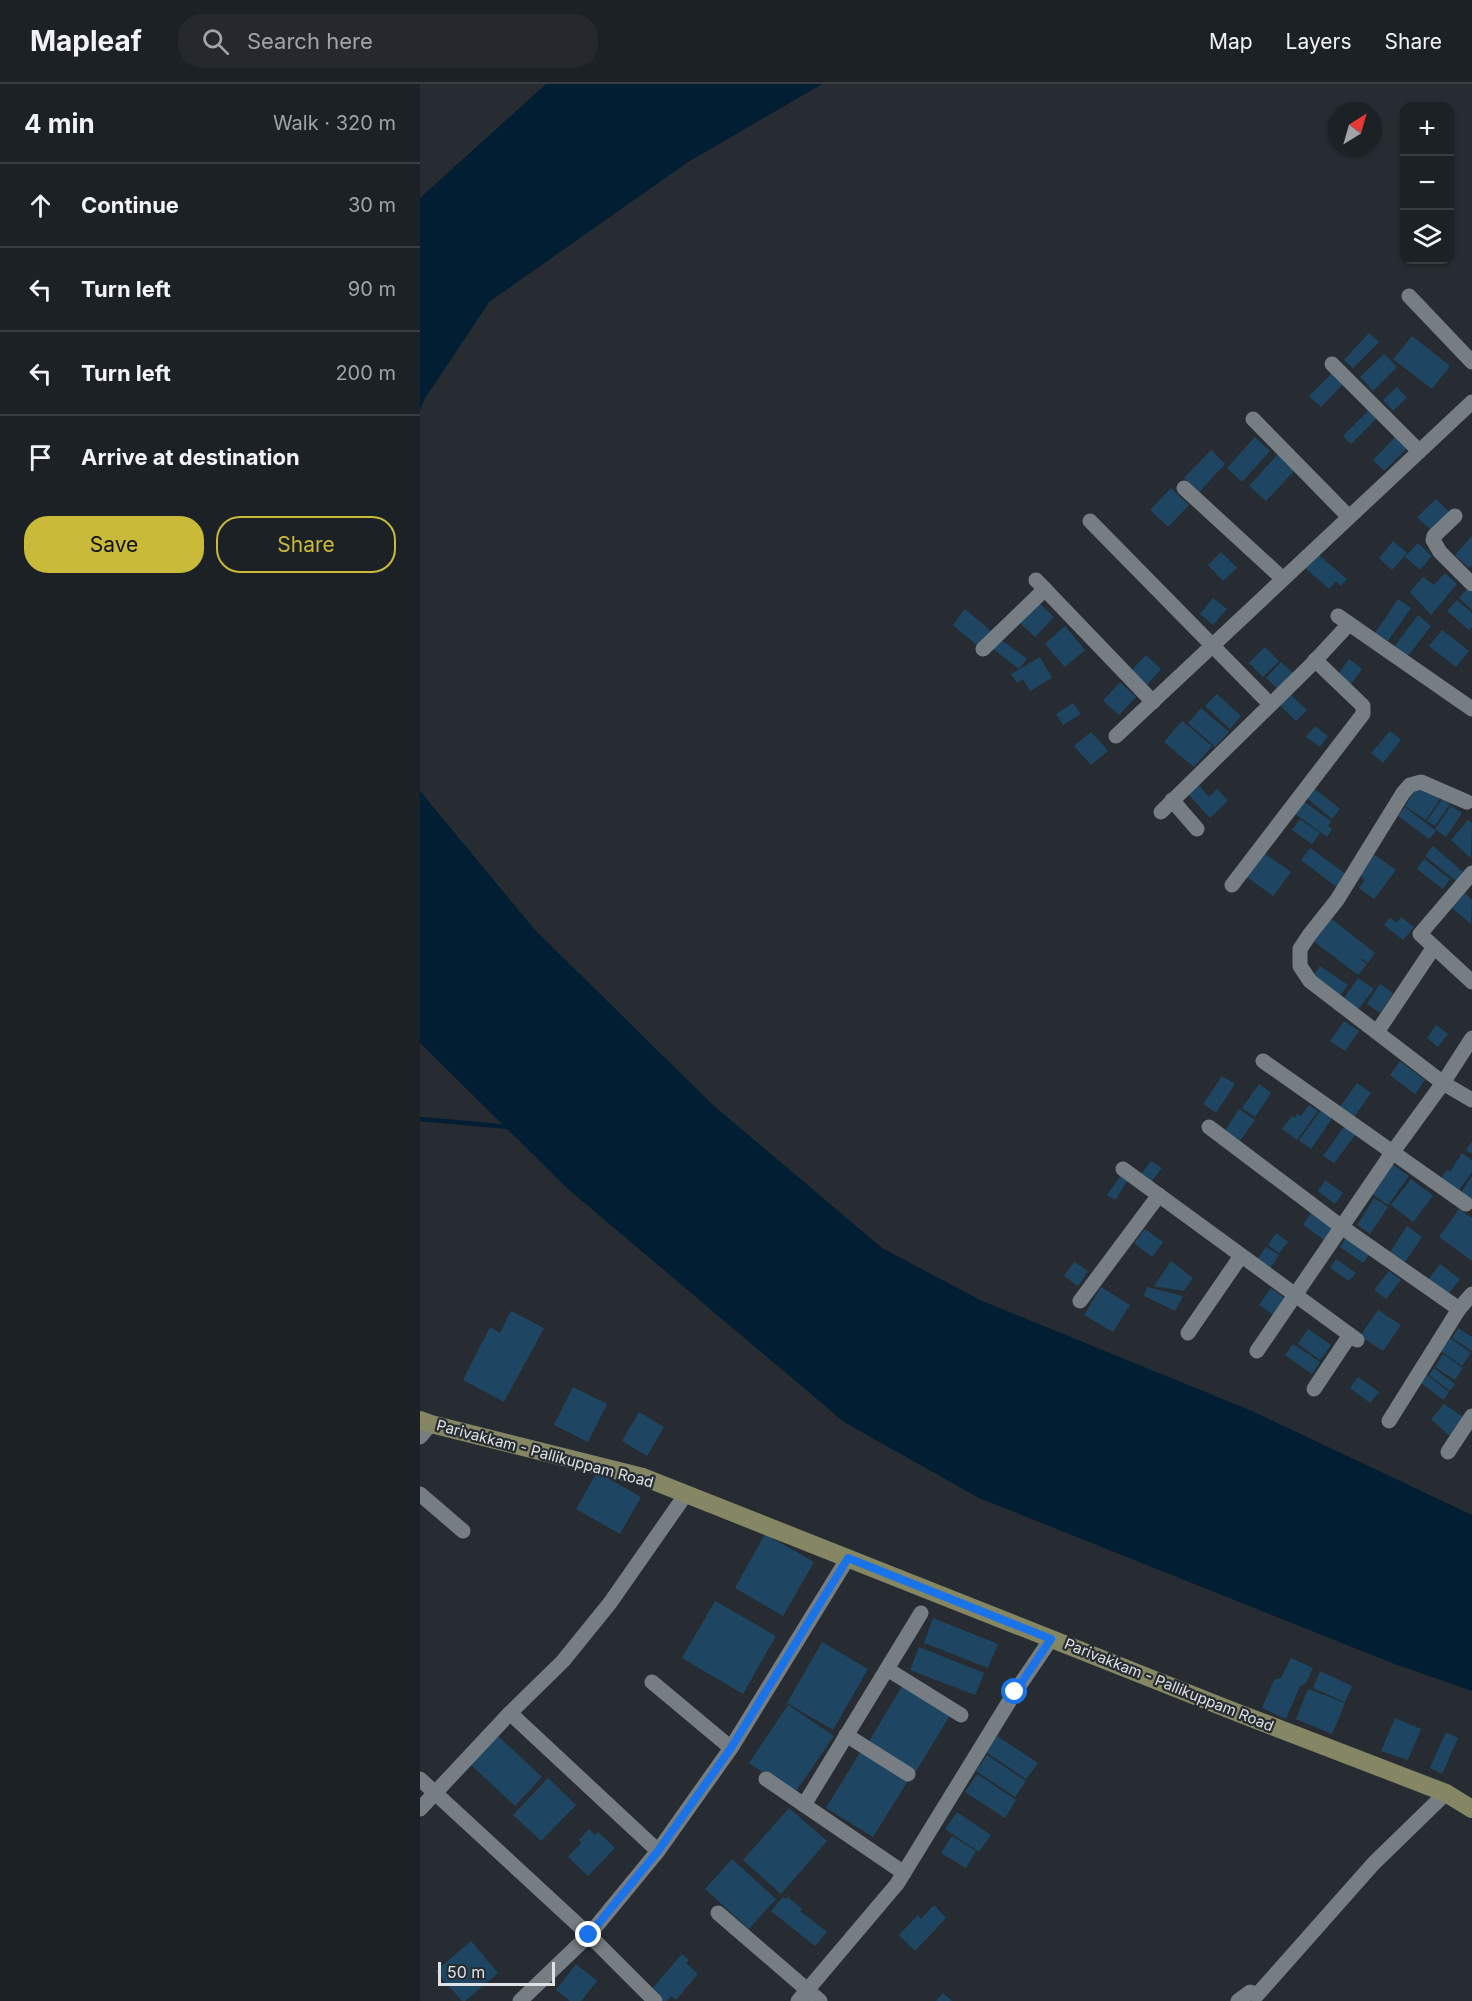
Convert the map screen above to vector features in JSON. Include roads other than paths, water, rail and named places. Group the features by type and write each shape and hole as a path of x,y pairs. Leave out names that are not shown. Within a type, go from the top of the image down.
{"street":[{"path":"1409,296 1472,362"},
{"path":"1332,364 1419,451"},
{"path":"1116,736 1419,451 1469,412"},
{"path":"1253,419 1349,517"},
{"path":"1184,488 1283,579"},
{"path":"1455,516 1432,540 1440,552 1472,584"},
{"path":"1090,521 1214,644 1264,698"},
{"path":"983,649 1041,584 1153,702"},
{"path":"1161,812 1315,660 1343,620 1472,709"},
{"path":"1232,885 1363,714 1363,706 1315,660"},
{"path":"1470,800 1421,782 1410,785 1337,900 1300,950 1300,966 1310,981 1443,1083 1472,1100"},
{"path":"1172,801 1197,829"},
{"path":"1472,873 1420,934 1472,982"},
{"path":"1377,1032 1434,947"},
{"path":"1257,1350 1472,1038"},
{"path":"1263,1061 1466,1204"},
{"path":"1209,1127 1342,1228 1459,1309"},
{"path":"1123,1169 1354,1337 1314,1389"},
{"path":"1080,1301 1159,1196"},
{"path":"1188,1334 1241,1256"},
{"path":"1389,1421 1459,1309 1472,1294"},
{"path":"1448,1452 1472,1416"},
{"name":"Parivakkam - Pallikuppam Road","path":"424,1427 643,1477 1446,1793 1472,1809"},
{"path":"420,1494 463,1531"},
{"path":"420,1809 510,1713 563,1661 603,1611 686,1494"},
{"path":"520,2001 589,1935 658,1851 731,1748 848,1558"},
{"path":"804,1805 921,1613"},
{"path":"803,1996 897,1884 1015,1692 1051,1639"},
{"path":"887,1669 961,1715"},
{"path":"652,1682 731,1748"},
{"path":"510,1713 658,1851"},
{"path":"846,1736 908,1774"},
{"path":"420,1779 589,1935 655,2001"},
{"path":"766,1779 904,1873"},
{"path":"1238,2001 1250,1992 1257,1995 1374,1863 1446,1793"},
{"path":"718,1913 803,1996 820,2001"}],"water":[{"path":"546,84 822,84 688,162 489,302 424,400 420,410 420,198"},
{"path":"420,791 534,929 713,1105 882,1248 980,1300 1252,1411 1472,1515 1472,1691 1392,1663 979,1498 844,1422 568,1189 420,1043"}],"waterway":[{"path":"420,1119 510,1127"}]}
